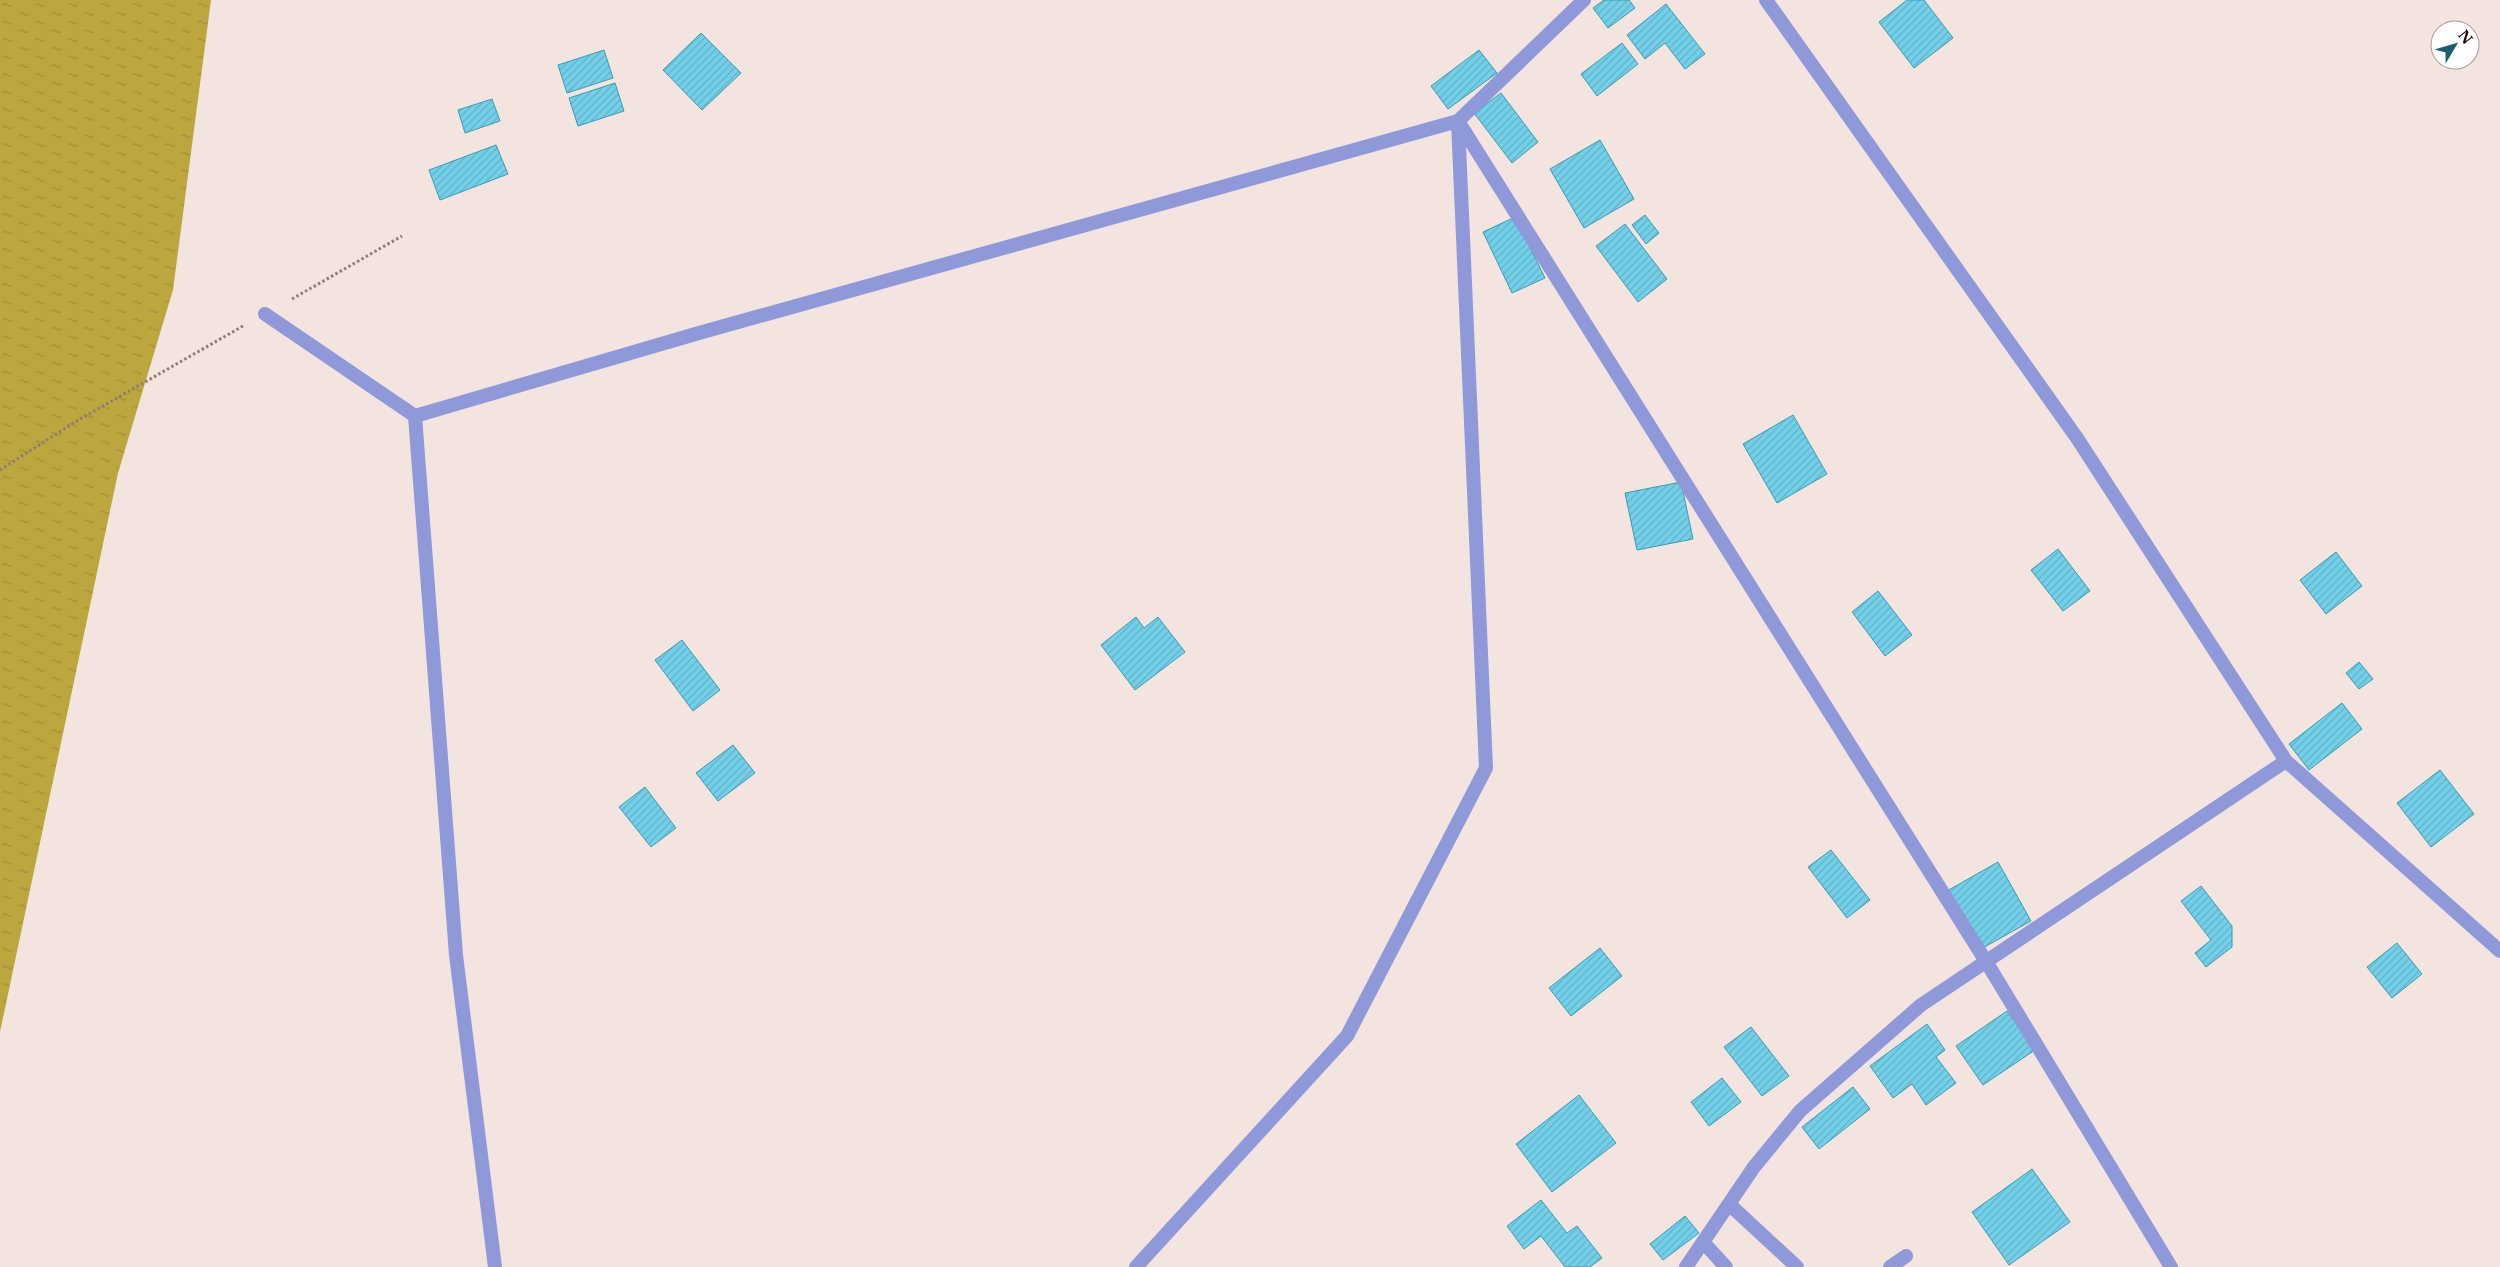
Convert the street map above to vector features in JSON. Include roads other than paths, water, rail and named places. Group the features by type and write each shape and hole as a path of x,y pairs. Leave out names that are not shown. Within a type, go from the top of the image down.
{"street":[{"path":"415,416 699,333 1458,121 1584,0"},
{"path":"1766,0 2077,438 2286,762 2500,951"},
{"path":"1458,121 1987,963 2171,1267"},
{"path":"1136,1267 1346,1036 1486,768 1458,121"},
{"path":"266,314 415,416"},
{"path":"415,416 456,955 495,1267"},
{"path":"1686,1267 1754,1167 1800,1111 1921,1006 2286,762"},
{"path":"1729,1204 1797,1267"},
{"path":"1703,1242 1726,1267"},
{"path":"1890,1267 1906,1256"}],"water":[{"path":"0,0 211,0 173,290 118,473 0,1032"}]}
